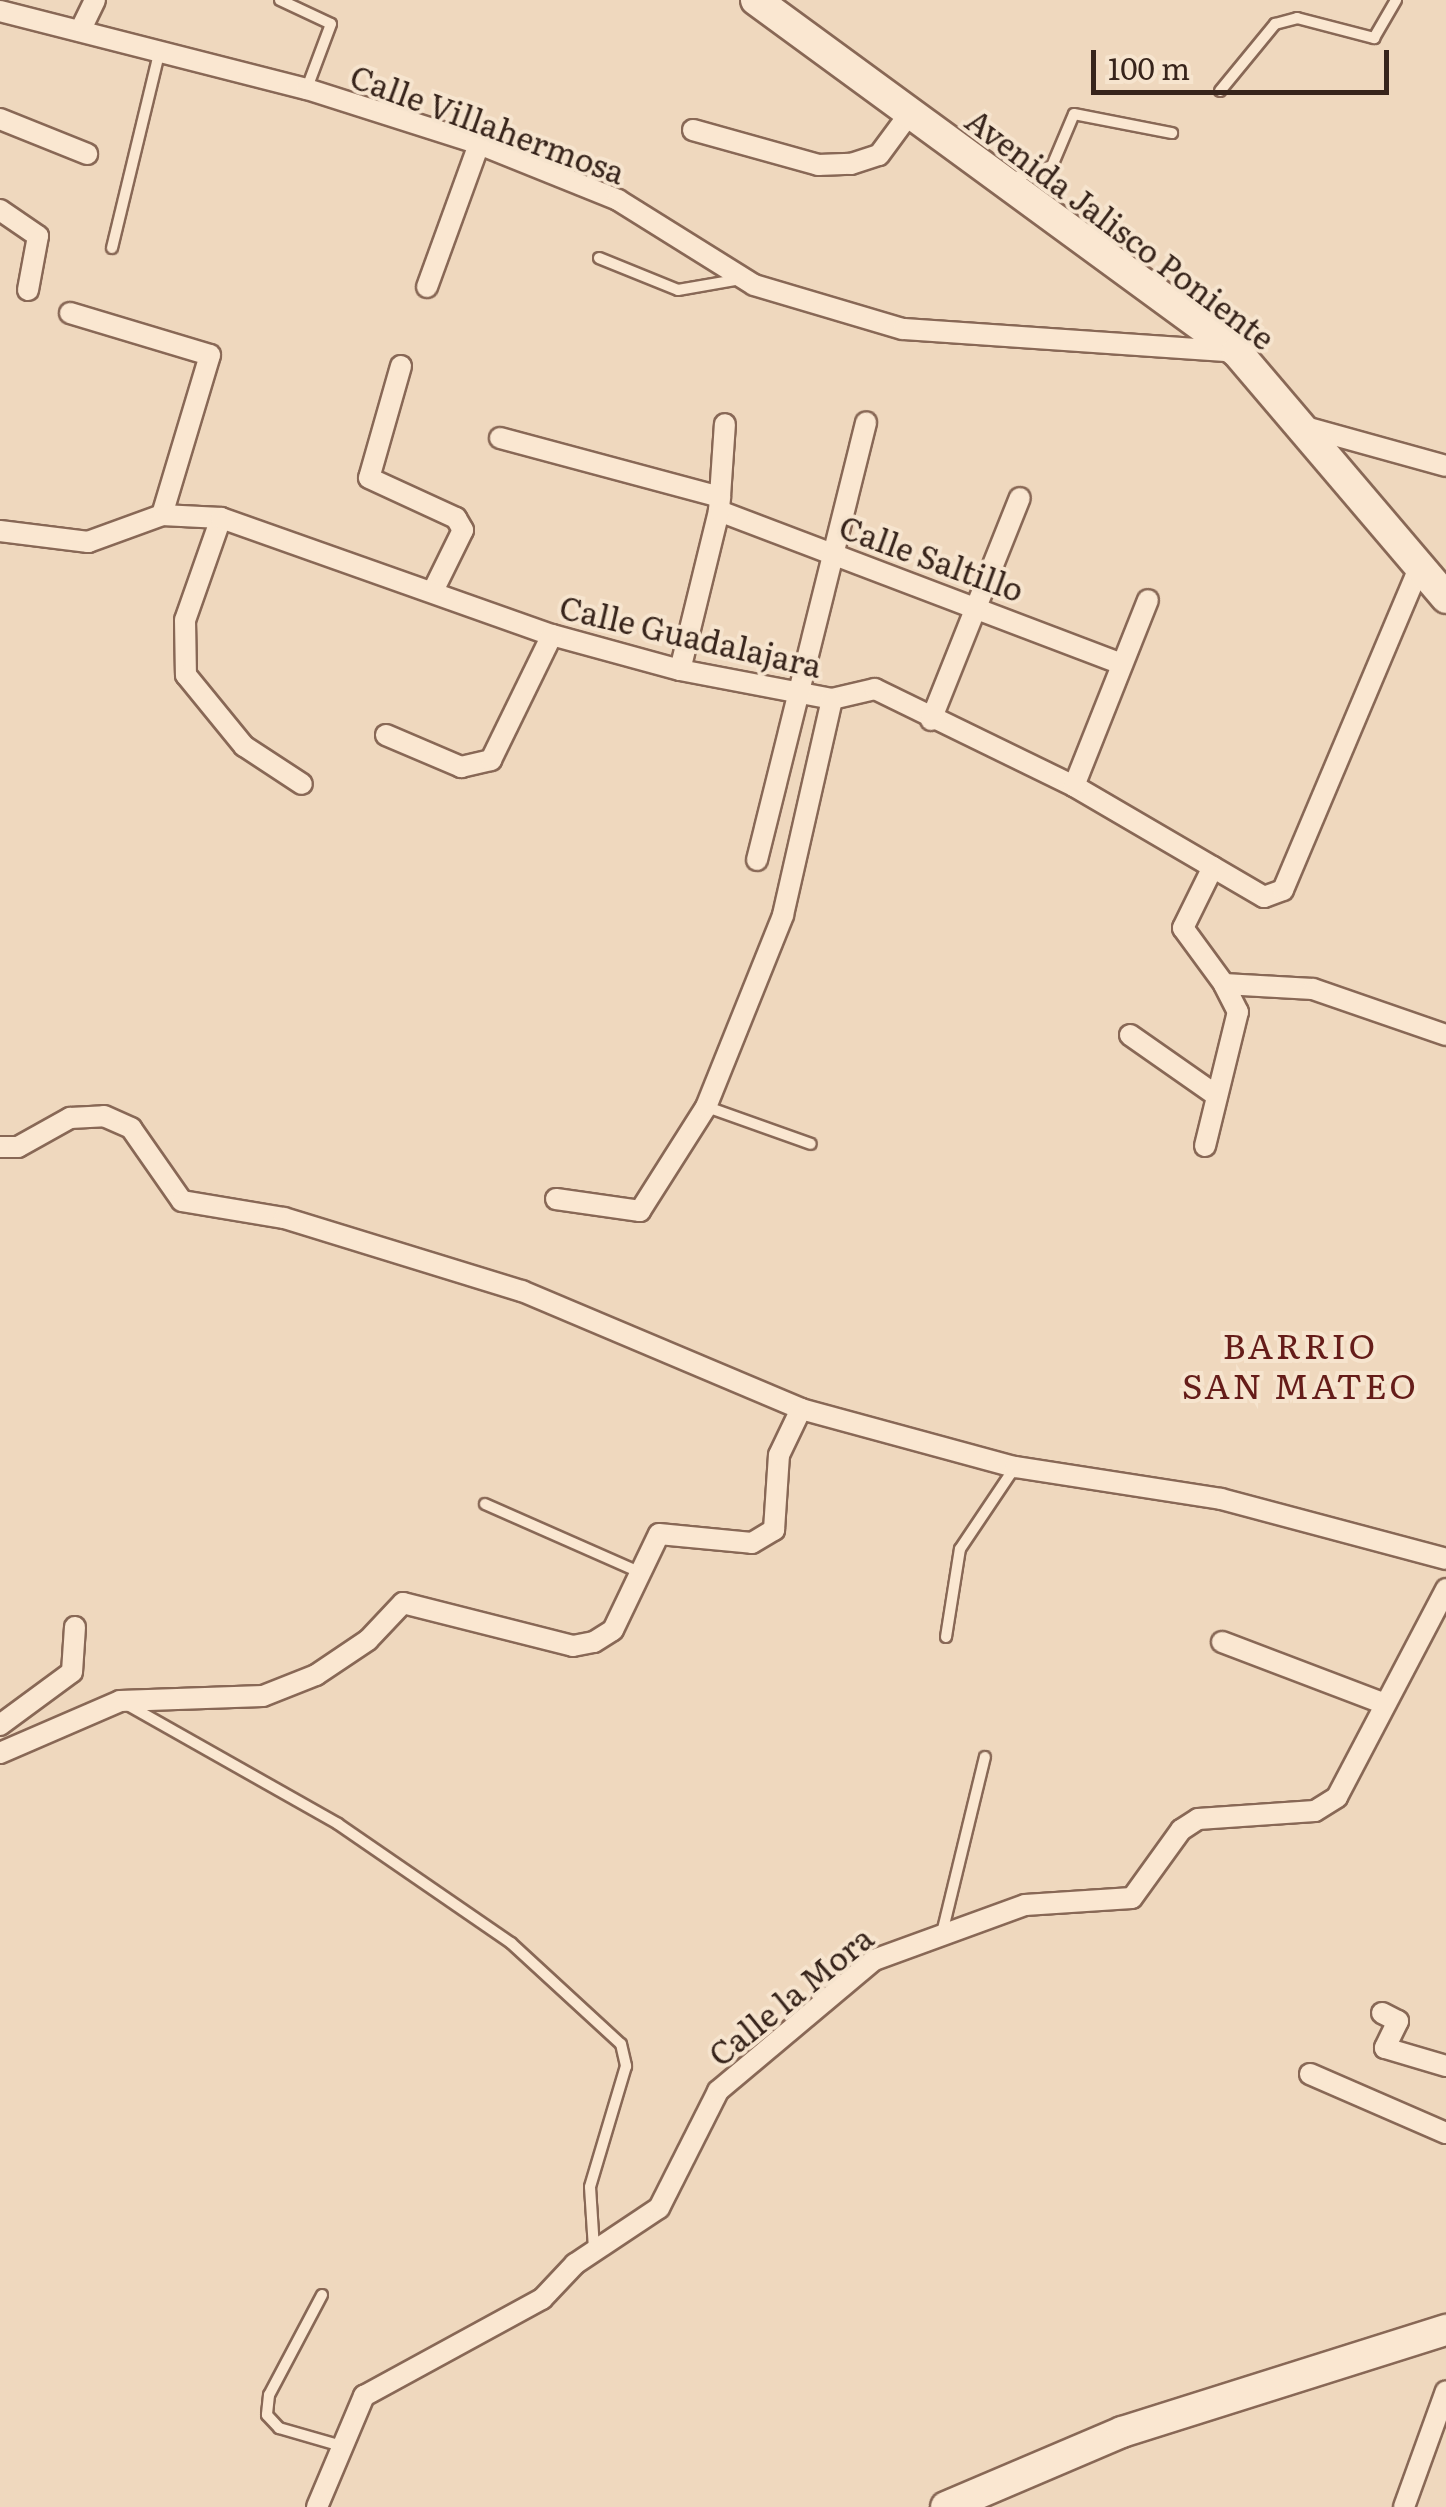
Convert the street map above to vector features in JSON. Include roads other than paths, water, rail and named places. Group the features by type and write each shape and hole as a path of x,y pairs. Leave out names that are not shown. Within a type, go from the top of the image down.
{"street":[{"path":"80,31 95,0"},
{"name":"Avenida Jalisco Poniente","path":"756,0 1237,352 1309,428 1446,598"},
{"name":"Calle Villahermosa","path":"0,12 307,89 479,144 618,200 743,278 903,328 1237,352"},
{"path":"693,130 818,166 850,164 879,154 910,113"},
{"path":"0,120 87,154"},
{"path":"427,288 479,144"},
{"path":"0,210 38,236 28,290"},
{"path":"70,313 210,356 162,514"},
{"path":"401,366 369,478 456,518 463,530 433,591"},
{"path":"757,860 866,422"},
{"path":"680,670 719,504 725,424"},
{"path":"1309,428 1446,466"},
{"name":"Calle Saltillo","path":"500,438 719,504 1122,664"},
{"path":"931,720 1020,498"},
{"name":"Calle Guadalajara","path":"0,531 88,542 162,514 222,518 552,635 680,670 832,699 875,689 931,720 1074,786 1264,896 1283,890 1420,565"},
{"path":"222,518 185,620 186,675 244,746 302,784"},
{"path":"1074,786 1148,600"},
{"path":"386,736 462,766 492,760 552,635"},
{"path":"556,1199 640,1211 706,1107 782,915 832,699"},
{"path":"1206,1146 1238,1012 1224,984 1183,928 1213,867"},
{"path":"1224,984 1313,989 1446,1036"},
{"path":"1130,1035 1217,1096"},
{"path":"0,1147 18,1147 70,1118 104,1116 131,1128 182,1202 284,1218 588,1318 801,1408 1015,1467 1221,1499 1446,1560"},
{"path":"0,1753 120,1700 262,1696 316,1675 403,1603 573,1646 594,1642 613,1630 650,1541 669,1530 752,1543 774,1530 780,1455 801,1408"},
{"name":"Calle la Mora","path":"317,2507 338,2445 364,2396 386,2378 542,2298 594,2249 658,2208 701,2120 738,2070 874,1960 943,1929 1044,1902 1132,1898 1181,1830 1208,1816 1316,1811 1350,1780 1446,1589"},
{"path":"0,1725 72,1672 76,1628"},
{"path":"1222,1642 1385,1704"},
{"path":"1382,2013 1398,2021 1385,2048 1446,2066"},
{"path":"1310,2074 1446,2134"},
{"path":"946,2507 1122,2432 1446,2330"},
{"path":"1404,2507 1446,2391"}],"lane":[{"path":"280,0 330,24 307,89"},
{"path":"1220,91 1275,24 1297,18 1374,38 1396,0"},
{"path":"112,248 159,54"},
{"path":"1004,181 1052,166 1074,114 1172,133"},
{"path":"599,258 678,290 743,278"},
{"path":"706,1107 811,1144"},
{"path":"946,1636 960,1549 1015,1467"},
{"path":"485,1504 637,1571"},
{"path":"120,1700 369,1845 511,1943 621,2044 626,2066 590,2187 594,2249"},
{"path":"943,1929 985,1757"},
{"path":"322,2294 270,2395 267,2415 280,2428 338,2445"}],"district":[{"name":"BARRIO SAN MATEO","path":"1300,1364"}]}
